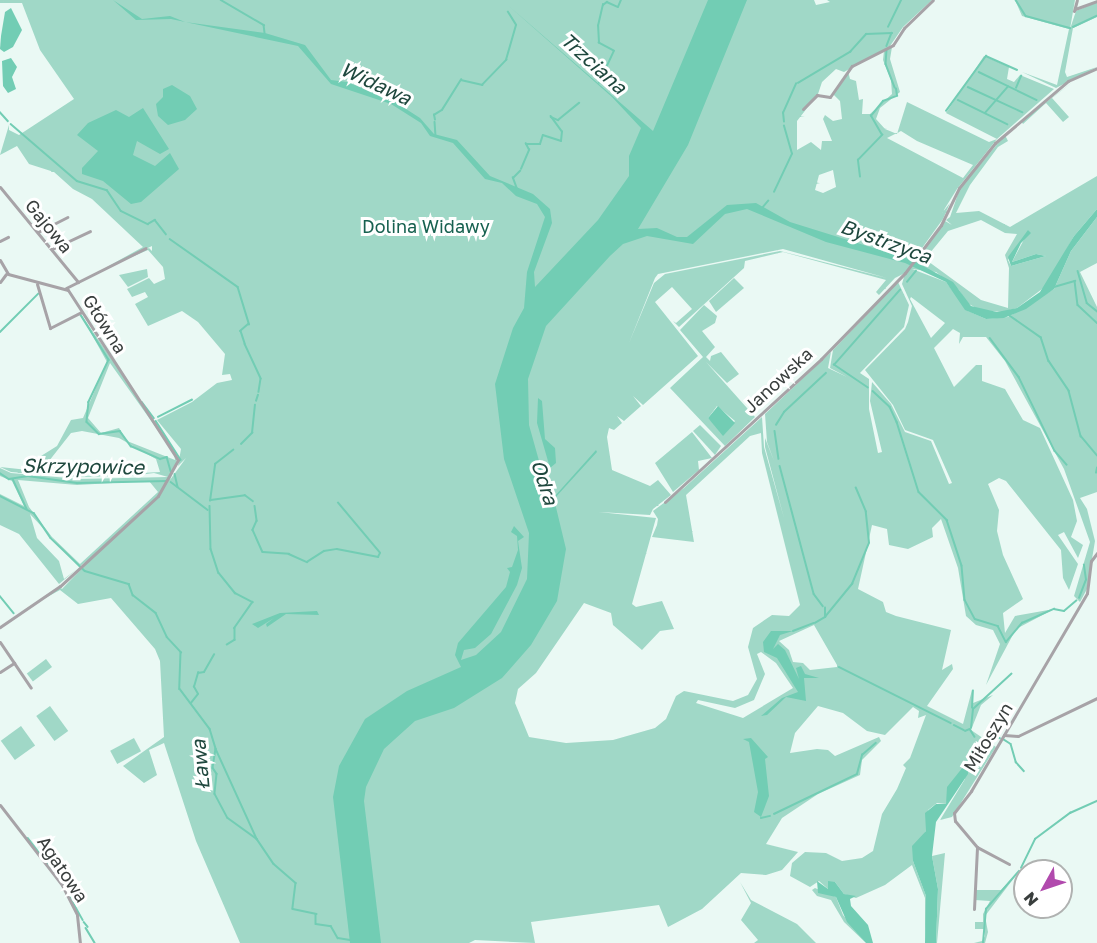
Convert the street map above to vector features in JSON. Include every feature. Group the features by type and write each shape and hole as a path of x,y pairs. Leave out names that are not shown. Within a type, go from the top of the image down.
{"street":[{"path":"803,109 817,96 830,97 852,66 891,46 904,28 933,0"},
{"path":"1077,0 1074,10 1097,1"},
{"name":"Janowska","path":"665,502 822,359 905,273 941,225 960,188 995,143 1068,81 1097,68"},
{"name":"Gajowa","path":"0,187 78,282"},
{"path":"38,232 67,217"},
{"path":"52,249 90,231"},
{"path":"0,241 8,237"},
{"path":"66,288 146,248"},
{"path":"0,260 6,273 0,282"},
{"name":"Główna","path":"0,627 37,602 81,567 169,481 178,458 66,288 37,284 6,273"},
{"path":"37,284 50,328 81,312"},
{"name":"Miłoszyn","path":"1009,864 977,847 955,821 954,813 971,791 1081,604 1088,590 1091,561 1097,553"},
{"path":"0,642 32,688"},
{"path":"0,672 14,663"},
{"path":"1004,735 1018,736 1097,698"},
{"name":"Agatowa","path":"0,805 62,885 77,915 80,943"},
{"path":"974,909 977,847"}],"green space":[{"name":"Dolina Widawy","path":"0,0 814,0 816,5 830,2 827,0 932,0 903,27 890,46 844,72 836,69 822,82 818,94 797,121 797,150 811,142 821,150 822,141 832,141 823,119 825,115 833,121 842,119 840,101 833,94 848,71 850,79 856,81 859,100 863,99 862,114 870,114 892,94 891,80 883,60 884,51 892,47 890,59 900,92 880,108 876,119 885,129 896,134 887,138 963,178 973,165 917,141 901,131 897,133 907,102 989,142 997,139 957,189 942,213 950,203 943,219 917,255 945,221 952,225 946,220 950,217 960,188 1005,135 1008,141 998,147 970,185 956,213 979,211 1010,227 1097,176 1097,209 1074,236 1046,286 1017,308 1002,312 980,310 967,303 959,290 936,272 912,269 946,282 968,311 986,319 1008,317 1054,289 1071,251 1097,217 1097,263 1080,272 1097,307 1097,492 1080,498 1087,509 1095,541 1087,589 1080,602 1074,596 1090,542 1064,469 1005,361 986,337 963,337 959,344 960,333 953,329 934,348 954,387 976,365 982,365 982,381 1005,389 1023,420 1040,428 1073,500 1077,521 1071,537 1083,545 1078,558 1064,532 1058,535 1078,564 1069,590 1063,578 1061,550 1006,481 999,478 988,484 999,510 997,531 1003,555 1023,599 1003,613 1005,633 1015,616 1054,609 1016,629 986,685 1000,644 993,630 976,625 966,616 958,568 941,519 932,528 933,537 908,549 889,545 887,529 872,525 858,589 883,602 886,612 951,630 942,670 952,664 953,669 927,706 963,724 972,690 973,703 993,695 981,705 971,730 996,747 952,817 940,820 965,779 963,771 951,785 946,804 937,803 928,810 926,831 914,850 913,861 926,896 925,943 925,898 912,865 885,885 856,898 844,894 835,882 828,882 828,889 819,881 810,887 790,876 792,863 805,852 826,853 842,861 862,858 873,851 882,814 897,789 906,768 903,765 910,758 926,715 918,718 919,711 913,707 885,735 867,731 843,713 818,706 795,733 790,753 817,749 828,750 835,756 879,737 881,741 862,760 860,775 818,794 782,818 766,844 798,852 782,870 766,875 741,873 702,909 668,927 659,905 531,922 535,943 475,940 469,943 240,943 196,841 164,743 149,750 157,775 144,783 123,766 164,737 160,661 155,649 111,598 78,604 60,590 38,602 60,587 62,589 97,553 79,567 30,514 37,538 59,561 64,579 77,569 59,584 19,534 0,525 0,494 24,506 12,481 0,476 0,468 11,473 79,479 168,477 154,473 77,477 11,472 0,467 85,476 160,472 156,459 119,438 82,431 71,433 49,461 37,466 41,456 57,446 71,420 83,418 107,362 80,313 175,451 177,463 170,480 186,458 178,466 181,449 157,420 192,402 217,383 232,380 230,374 222,375 225,354 198,322 182,311 148,326 135,304 148,297 145,292 132,297 127,289 149,278 154,284 165,279 163,267 148,250 120,262 149,248 152,251 152,246 105,268 143,247 92,199 73,189 54,172 29,164 17,146 0,155 9,125 9,130 19,135 74,99 40,50 22,3 0,3","holes":["833,170 836,187 823,193 815,190 819,175","981,220 1005,233 1017,234 1005,255 1009,268 1008,308 981,300 925,259 948,231","1029,230 1012,262 1036,254 1046,256 1011,266 1008,260","783,249 887,278 780,251 665,274 654,283 629,343 655,278 658,274","783,252 886,280 876,292 879,295 895,278 905,273 902,284 912,306 908,322 905,329 865,370 893,405 905,430 933,440 952,483 949,484 931,441 905,432 891,404 872,382 870,401 882,452 878,453 869,409 869,379 860,373 904,327 909,305 898,282 833,350 830,368 847,377 828,368 831,352 765,414 767,442 774,461 765,438 765,447 784,518 764,447 762,417 684,488 653,511 658,519 652,537 694,542 686,495 750,436 761,433 762,453 800,605 789,616 772,615 753,628 748,647 757,679 748,695 733,701 684,691 676,696 666,719 655,728 613,740 566,743 529,737 515,703 518,689 536,673 584,603 611,613 613,625 642,650 660,631 674,629 662,601 636,607 632,604 656,518 599,512 650,515 653,509 671,495 658,480 650,486 612,470 607,437 609,428 614,430 622,423 617,416 624,421 641,406 633,396 643,405 698,356 655,302 672,287 692,309 676,323 673,321 679,327 744,268 745,261","911,297 945,323 931,338","110,363 174,453 175,460 127,441 119,428 101,433 88,418","18,480 77,485 149,481 158,492 80,564 52,537 29,507","814,625 837,667 810,670 803,663 793,662 789,650 779,641","761,652 776,663 793,688 743,718 696,703 698,700 735,708 754,700 765,674 757,654"]},
{"path":"1015,0 1075,0 1070,29 1076,11 1097,2 1097,17 1073,28 1065,72 1067,77 1097,67 1056,88 1022,72 1057,85 1069,29 1022,16"},
{"path":"984,56 1009,67 1007,79 1014,82 1020,75 1054,89 997,139 946,113"},
{"path":"1074,81 1052,98 1069,117 1063,122 1046,103 1023,124 1021,121"},
{"path":"147,269 148,277 128,287 119,275"},
{"path":"734,278 744,288 716,312 709,301"},
{"path":"704,305 717,316 715,323 702,331 715,347 706,357 710,361 711,356 721,352 739,374 727,383 706,362 755,417 725,446 670,388 703,357 680,330","holes":["717,406 735,421 725,433 708,418"]},
{"path":"700,425 721,446 715,455 693,431"},
{"path":"692,432 712,458 698,461 699,470 673,492 655,463"},
{"path":"46,659 52,667 33,681 27,673"},
{"path":"50,706 68,731 54,741 36,716"},
{"path":"21,726 35,745 15,760 1,741"},
{"path":"134,738 141,751 117,764 110,751"},
{"path":"945,853 936,943 938,889 932,856"},
{"path":"1013,877 985,916 988,932 985,943 974,943 982,941 985,936 984,929 975,929 975,922 983,922 983,914 990,901 975,900 976,890 1001,890"},
{"path":"740,882 751,900 797,924 816,943 754,943 758,940 741,920 751,903"},
{"path":"815,888 836,897 843,915 866,943 844,922 831,900 817,896 812,890"}],"shaded area":[{"path":"113,0 142,19 170,16 185,22 171,19 136,20"},
{"path":"502,0 653,131 708,0 747,0 688,145 638,229 657,228 677,237 687,237 727,205 756,203 790,222 912,260 953,282 971,306 997,312 1017,308 1040,292 1074,236 1097,209 1097,217 1071,251 1054,289 1026,309 1004,318 986,319 965,310 946,282 905,263 826,242 747,209 725,214 693,244 647,236 623,244 610,256 546,326 528,379 529,425 548,493 554,497 596,450 597,452 554,499 566,549 557,601 531,645 502,678 454,708 415,721 384,749 366,787 364,801 381,943 350,943 333,797 339,766 365,719 407,691 461,667 455,655 458,643 506,587 510,572 507,568 512,567 518,550 517,536 511,532 514,526 524,537 518,541 522,568 517,585 491,634 475,648 464,650 461,660 476,655 501,632 527,579 529,533 504,459 495,384 513,328 524,308 527,272 545,217 537,204 516,196 502,183 485,179 453,143 430,136 421,123 391,104 331,84 298,46 185,22 265,33 305,45 331,80 347,82 392,100 420,118 434,134 457,140 490,176 533,194 550,209 552,223 534,272 535,287 598,220 629,176 629,156 641,128 612,97"},
{"path":"11,8 22,30 13,47 4,52 0,49 1,36 5,12"},
{"path":"11,58 17,67 12,77 16,89 8,93 3,86 2,61"},
{"path":"172,85 190,96 197,109 185,120 168,125 158,116 156,104 163,97 163,89"},
{"path":"143,108 169,149 160,154 137,141 133,155 155,166 170,153 179,169 141,202 131,204 103,181 82,174 82,168 98,151 77,135 88,123 116,110 129,117"},
{"path":"1028,230 1031,233 1021,243 1012,262 1036,254 1046,256 1011,266 1008,257"},
{"path":"538,398 542,401 545,439 555,448 556,463 550,468 537,423"},
{"path":"718,406 735,423 723,436 708,418"},
{"path":"317,611 319,615 286,614 267,627 266,624 274,618 258,628 252,624 280,613"},
{"path":"771,631 793,631 780,635 773,649 778,644 785,650 799,679 796,668 801,666 805,674 819,678 804,678 806,701 786,697 767,715 761,716 782,698 798,692 777,658 764,652 763,642"},
{"path":"751,738 768,757 765,759 769,796 761,817 754,812 758,792 749,742 743,739"},
{"path":"968,766 968,774 936,822 932,856 938,889 936,943 925,943 926,896 913,861 912,846 926,831 925,813 936,804 946,804 947,787 963,767"},
{"path":"817,881 828,889 828,881 835,882 844,894 856,896 850,899 851,906 868,925 873,943 866,943 847,922 836,897 818,893"}],"waterway":[{"path":"221,0 264,25 265,33"},
{"name":"Trzciana","path":"599,83 614,51 599,43 598,26 603,5 607,2 618,7 621,0"},
{"path":"888,27 901,0"},
{"path":"1016,0 1026,16 1070,28"},
{"path":"435,120 434,115 442,110 461,80 482,85 506,60 516,25 508,12"},
{"path":"1073,27 1097,16"},
{"path":"798,83 850,52 866,34 892,33 887,46"},
{"path":"887,50 886,64 895,87"},
{"path":"946,111 986,56 1017,70"},
{"path":"979,72 1037,100"},
{"path":"1016,88 1021,76"},
{"path":"784,122 783,113 796,84"},
{"path":"968,87 1022,112"},
{"path":"985,113 1008,87"},
{"path":"860,177 858,160 882,135 871,116 883,101 897,96 896,89"},
{"path":"958,100 1007,124"},
{"path":"521,169 529,150 526,144 540,144 543,135 561,141 562,132 551,117 558,120 579,103"},
{"name":"Skrzypowice","path":"0,112 8,121"},
{"path":"435,122 436,136"},
{"name":"Skrzypowice","path":"11,124 77,181 107,190 121,211 148,224 155,220 166,234"},
{"path":"774,192 792,154 784,126"},
{"path":"518,192 513,178 520,171"},
{"path":"763,207 768,201"},
{"name":"Skrzypowice","path":"170,239 238,287 249,324 241,331 245,343"},
{"name":"Bystrzyca","path":"907,282 916,271"},
{"path":"1078,271 1087,303 1097,311"},
{"path":"1054,287 1075,281 1078,305 1097,323"},
{"path":"868,388 834,365 900,290"},
{"path":"0,332 38,294"},
{"path":"81,315 109,360 89,402 87,422 99,434 120,431 131,446 160,459 167,457 171,471"},
{"path":"1009,315 1041,337 1049,361 1069,391 1081,436 1097,455"},
{"path":"990,338 1019,377 1055,451 1067,465"},
{"name":"Skrzypowice","path":"245,344 261,379 259,392"},
{"path":"776,425 784,412 826,373"},
{"path":"873,391 890,407 897,422 919,492 947,520 962,566 965,600 975,619 998,626 1006,642 1022,623 1054,609 1064,611 1076,601"},
{"name":"Skrzypowice","path":"256,401 258,395"},
{"path":"158,417 192,400"},
{"path":"142,402 154,418"},
{"name":"Skrzypowice","path":"241,444 252,433 255,405"},
{"path":"156,421 181,460"},
{"path":"775,431 779,459"},
{"name":"Skrzypowice","path":"210,501 215,464 233,450"},
{"path":"780,466 814,594 823,606"},
{"path":"1096,473 1097,468"},
{"name":"Skrzypowice","path":"0,473 9,479 28,476 77,483 167,481"},
{"path":"175,474 178,487"},
{"path":"13,479 27,509"},
{"name":"Skrzypowice","path":"171,482 208,510"},
{"path":"825,617 852,584 869,543 866,512 856,488"},
{"path":"211,500 245,495 253,501"},
{"name":"Ława","path":"0,496 34,513 51,538 85,571 129,584 133,595 156,613 167,637 181,652 180,689 210,729 216,749 213,768 217,774 215,794 228,818 257,839 274,864 296,883 293,909 316,914 316,924 331,926 338,938 350,940"},
{"path":"255,506 257,521 253,530 263,552 289,554 307,562 324,551 337,549 378,557 380,553 338,503"},
{"path":"210,506 211,549 219,573 235,593 253,602 235,628 235,640 227,645"},
{"path":"1079,598 1086,580 1084,565"},
{"path":"0,596 14,613"},
{"path":"815,623 825,617 825,608"},
{"path":"793,631 814,623"},
{"path":"191,703 198,694 194,687 198,673 204,672 214,655"},
{"path":"839,667 951,723"},
{"path":"971,728 973,709 1011,674"},
{"path":"972,708 973,691"},
{"path":"954,725 964,730"},
{"path":"965,731 970,729 975,737"},
{"path":"988,738 992,734 1000,738"},
{"path":"1003,739 1011,744 1016,762 1024,771"},
{"path":"977,746 987,740"},
{"path":"774,814 857,774 862,755 876,743"},
{"path":"216,749 257,839"},
{"path":"1025,859 1035,839 1070,813 1097,801"},
{"path":"761,818 770,816"},
{"path":"28,838 63,884 83,920"},
{"path":"983,943 986,909 1013,878"},
{"path":"84,922 88,927"},
{"path":"86,928 95,943"}],"water label":[{"name":"Widawa","path":"376,83"},
{"name":"Odra","path":"545,482"}]}
